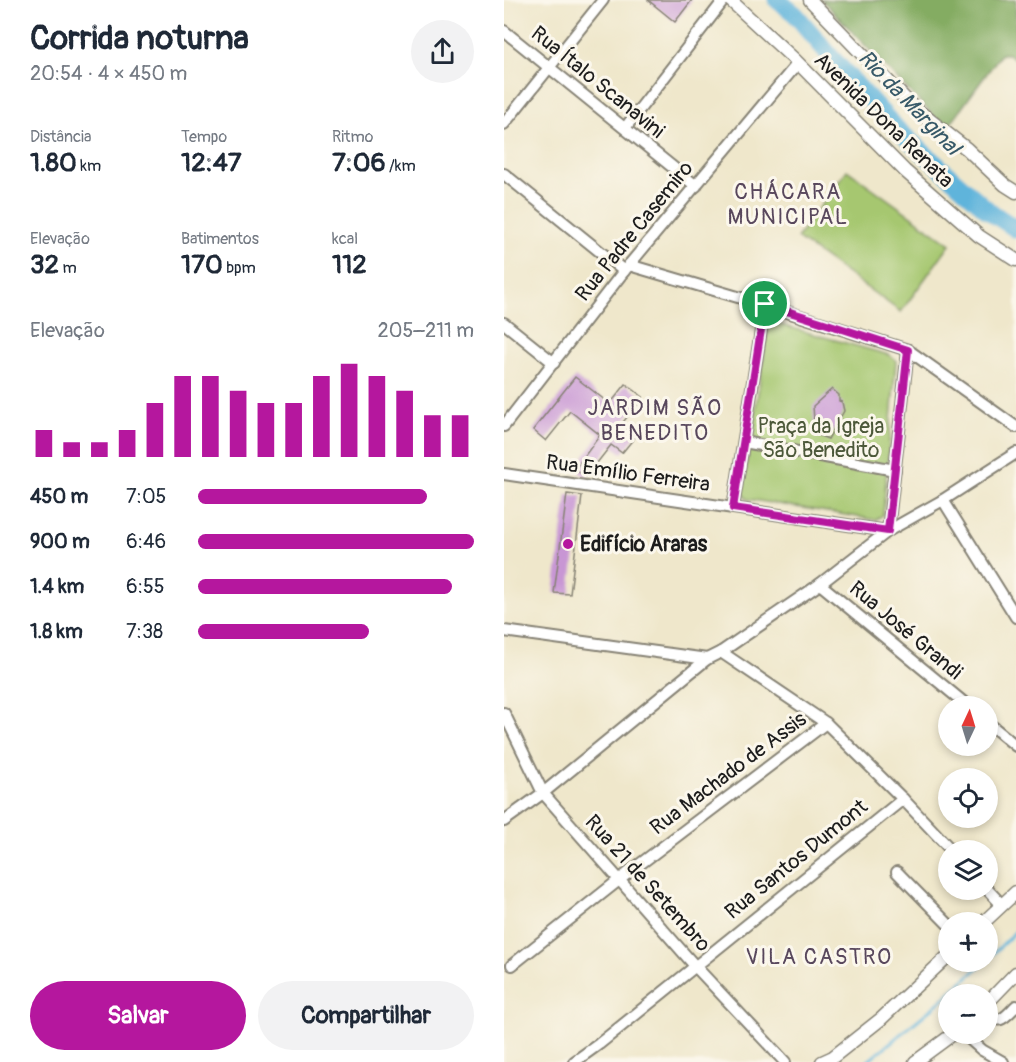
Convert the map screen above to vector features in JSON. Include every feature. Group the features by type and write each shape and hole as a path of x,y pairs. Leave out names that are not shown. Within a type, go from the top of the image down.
{"main road":[{"name":"Avenida Dona Renata","path":"730,0 798,63 913,178 979,236 1016,260"},
{"name":"Avenida Dona Renata","path":"810,0 912,106 967,149 1005,185 1016,192"},
{"path":"995,912 1016,892"},
{"path":"822,1062 833,1057 881,1019 938,965"},
{"path":"998,992 1016,973"},
{"path":"915,1062 939,1044"}],"street":[{"path":"504,124 603,0"},
{"path":"625,128 724,0"},
{"name":"Rua Ítalo Scanavini","path":"504,31 696,186"},
{"name":"Rua Padre Casemiro","path":"504,426 626,268 798,63"},
{"path":"504,174 626,268 765,304 908,350 1016,427"},
{"path":"733,508 765,304"},
{"path":"504,323 554,363"},
{"path":"888,531 908,350"},
{"path":"744,442 895,470"},
{"path":"504,822 543,794 707,659 721,652 820,584 888,531 943,500 1016,453"},
{"name":"Rua Emílio Ferreira","path":"504,474 888,531"},
{"path":"943,500 1016,617"},
{"name":"Rua José Grandi","path":"820,584 956,696"},
{"path":"504,631 707,659"},
{"path":"721,652 826,723 942,840"},
{"name":"Rua 21 de Setembro","path":"504,714 543,794 695,966 785,1062"},
{"name":"Rua Machado de Assis","path":"512,965 619,880 826,723"},
{"path":"998,731 1016,746"},
{"name":"Rua Santos Dumont","path":"574,1062 903,799"},
{"path":"897,872 938,914"},
{"path":"997,900 1002,905"},
{"path":"998,1020 1002,1019 1016,1006"},
{"path":"975,1044 1003,1062"}],"green space":[{"path":"822,0 1016,0 1016,60 1008,54 1001,54 951,123 944,126"},
{"path":"847,170 950,244 901,312 797,238"},
{"name":"Praça da Igreja São Benedito","path":"774,323 889,355 896,361 883,515 876,520 747,499 742,492 768,331"}],"building":[{"path":"648,0 692,0 675,22"},
{"path":"575,377 610,404 626,384 643,397 620,426 635,437 622,453 611,445 586,477 575,469 600,435 570,411 546,441 533,430"},
{"path":"832,389 839,395 844,411 828,439 815,434 813,406"},
{"name":"Edifício Araras","path":"567,494 582,496 570,594 554,593"}],"waterway":[{"name":"Rio da Marginal","path":"777,0 795,14 899,131 989,211 1016,229"},
{"path":"998,949 1016,931"},
{"path":"960,984 973,972"},
{"path":"867,1062 938,1003"}],"place":[{"name":"Edifício Araras","path":"568,544"}],"district":[{"name":"CHÁCARA MUNICIPAL","path":"788,204"},
{"name":"JARDIM SÃO BENEDITO","path":"655,420"},
{"name":"VILA CASTRO","path":"819,956"}],"route":[{"path":"765,304 908,350 888,531 733,508 765,304"}]}
